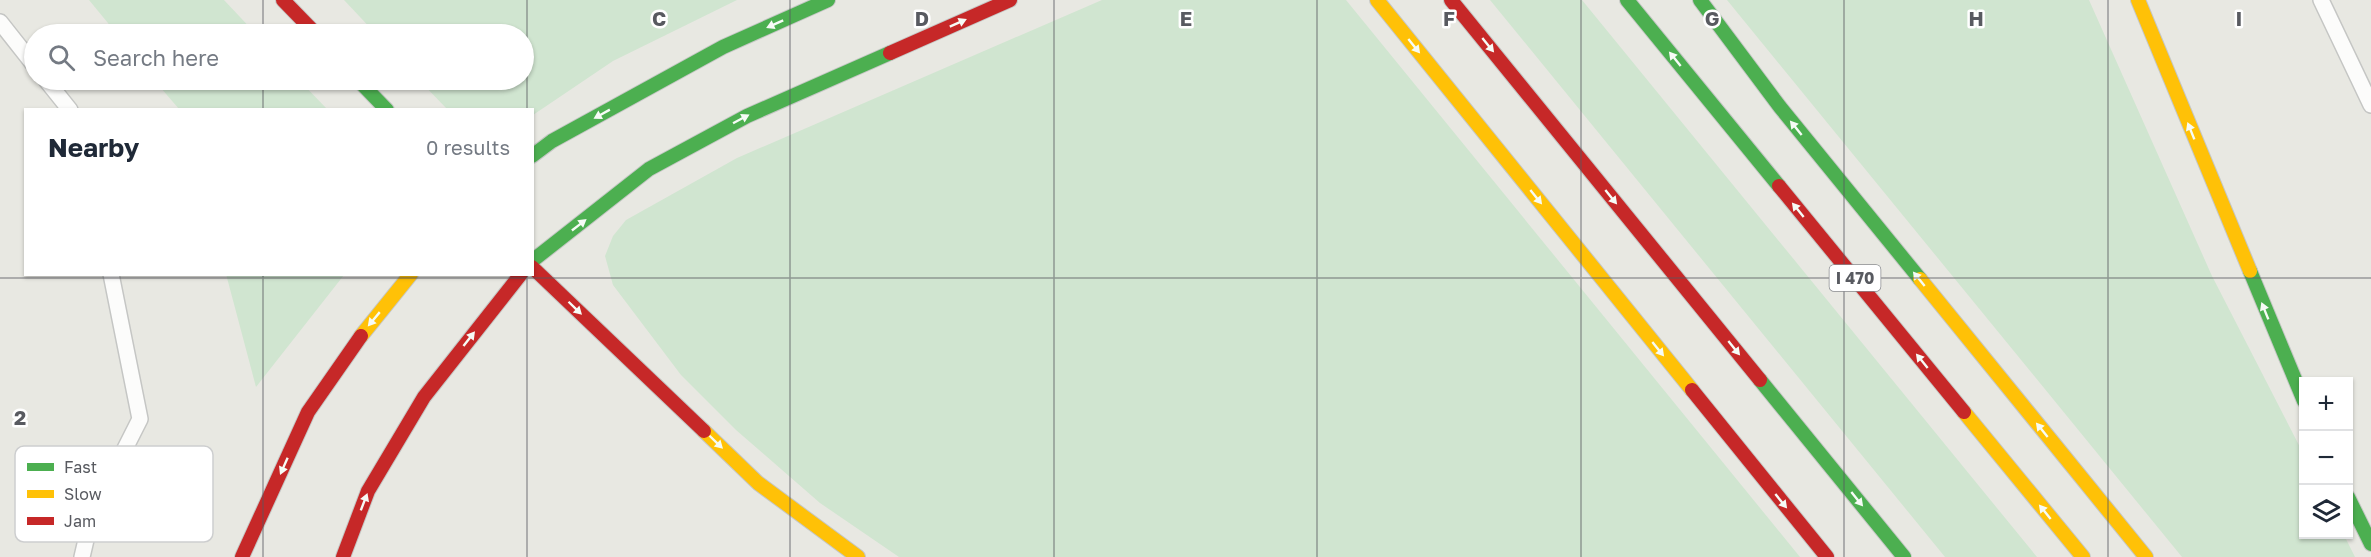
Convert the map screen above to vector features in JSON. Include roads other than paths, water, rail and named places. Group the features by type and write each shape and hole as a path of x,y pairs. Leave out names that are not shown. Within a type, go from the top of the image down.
{"main road":[{"path":"283,0 306,24"},
{"path":"534,154 552,141 723,47 828,0"},
{"path":"534,259 649,169 747,116 1010,0"},
{"path":"1377,0 1827,557"},
{"path":"1451,0 1904,557"},
{"name":"I 470","path":"1626,0 2082,557"},
{"path":"1700,0 1779,108 2146,557"},
{"path":"2138,0 2299,389"},
{"path":"368,90 385,108"},
{"path":"534,269 758,483 858,557"},
{"path":"242,557 308,412 366,328 409,276"},
{"path":"343,557 368,491 424,397 518,276"},
{"path":"2353,505 2371,544"}],"lane":[{"path":"2321,0 2371,105"},
{"path":"0,22 24,52"},
{"path":"54,90 68,108"},
{"path":"111,276 140,419 126,446"},
{"path":"82,557 85,542"}]}
